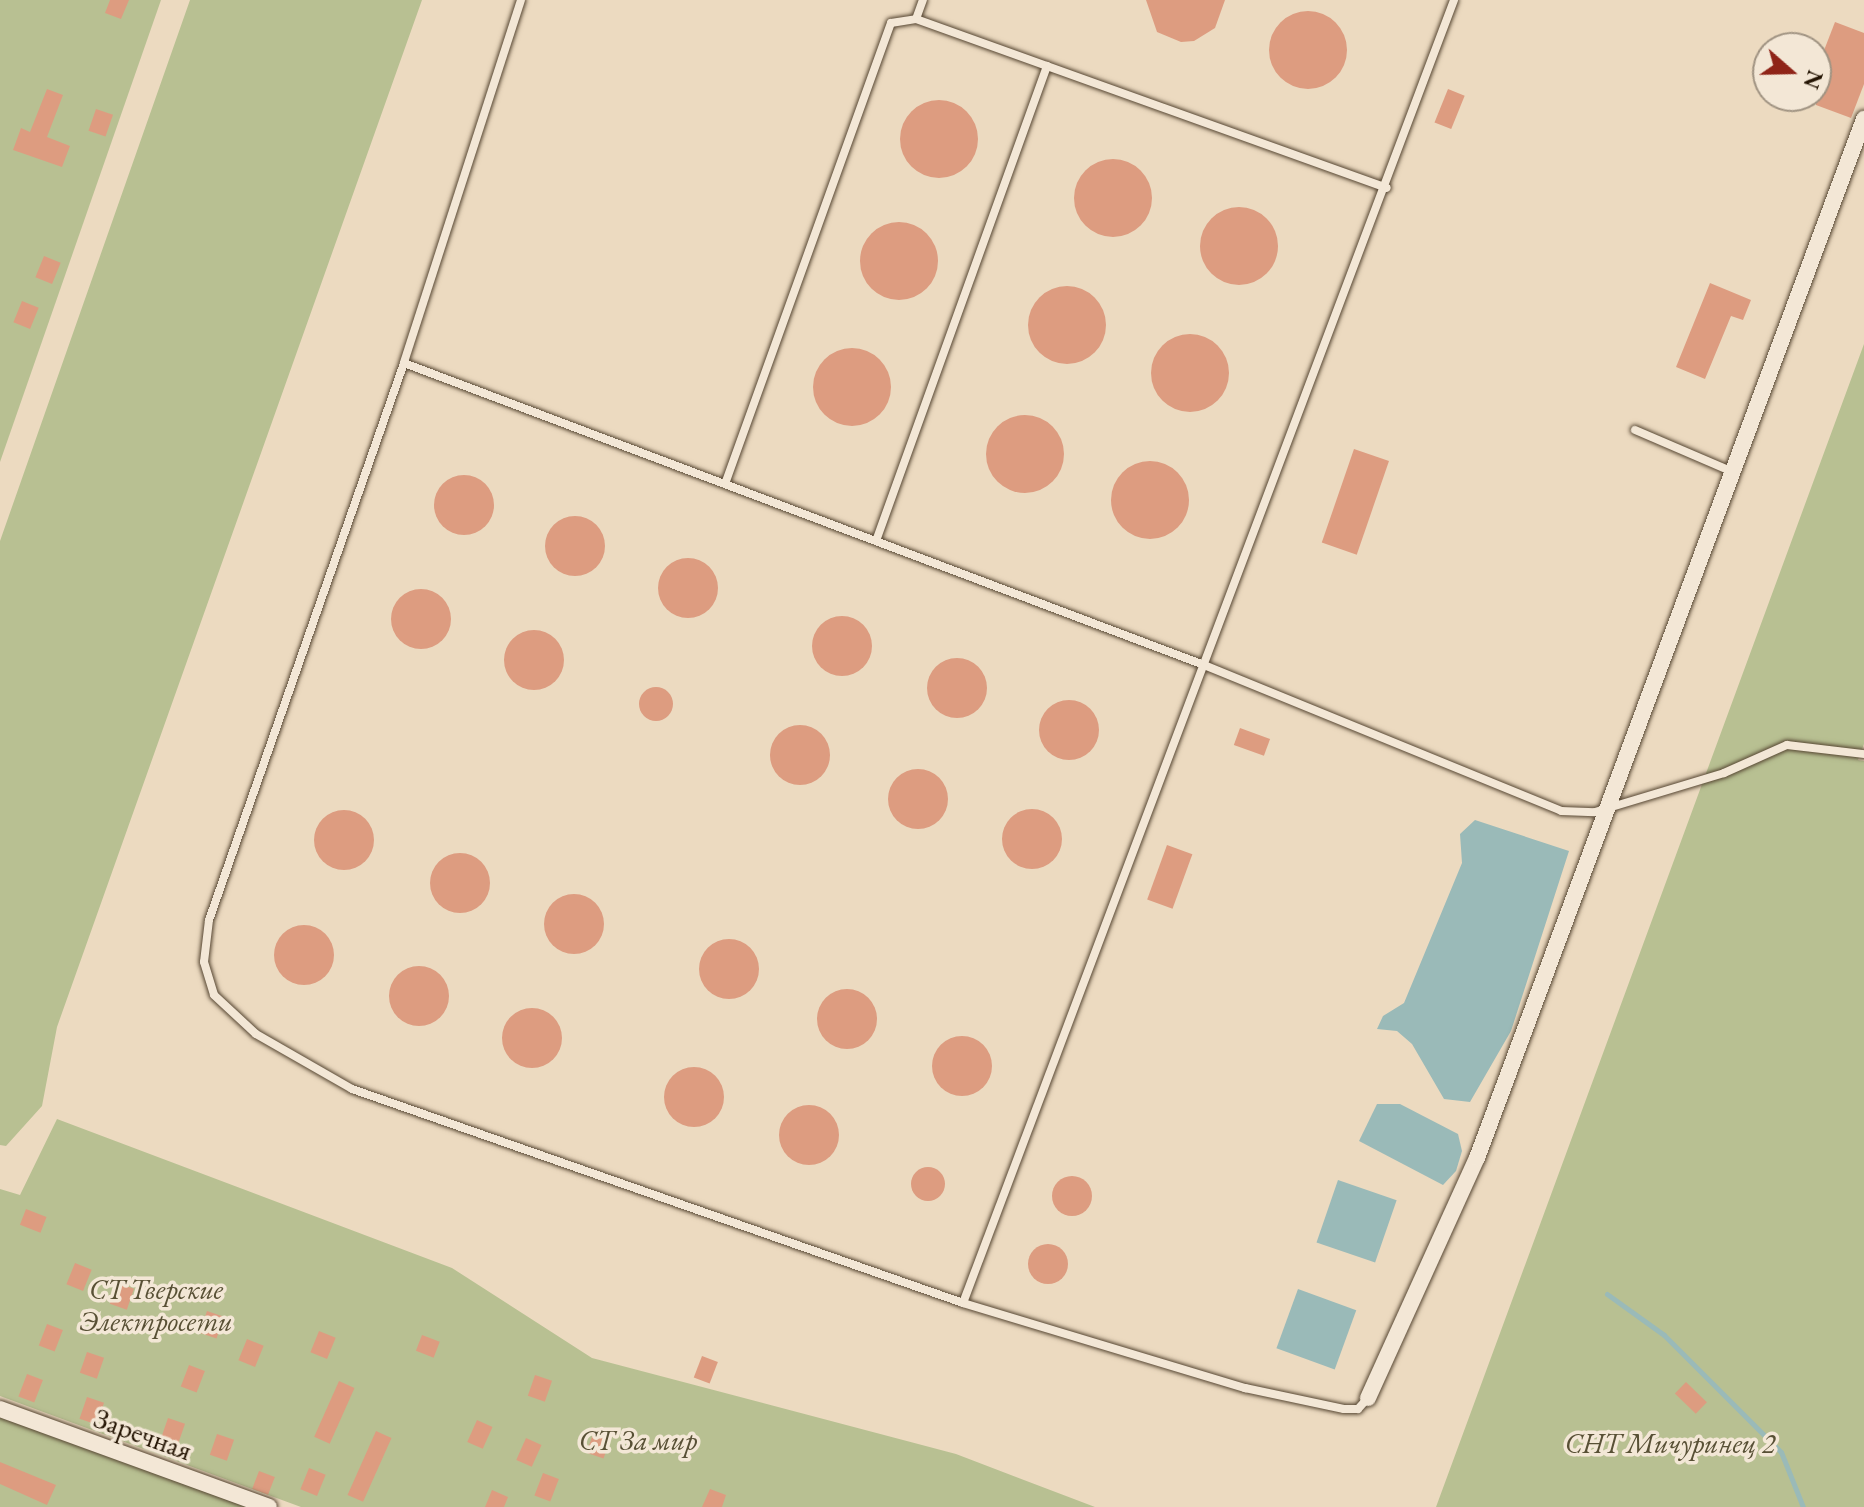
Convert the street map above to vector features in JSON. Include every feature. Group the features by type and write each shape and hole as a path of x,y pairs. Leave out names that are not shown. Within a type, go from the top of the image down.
{"street":[{"path":"1368,1398 1477,1158 1611,807 1864,119"},
{"name":"Заречная","path":"0,1409 269,1507"}],"lane":[{"path":"521,0 404,363 209,920 204,962 214,995 256,1034 352,1089 963,1303 1245,1388 1344,1409 1358,1409 1368,1398"},
{"path":"916,19 923,0"},
{"path":"963,1303 1387,188 1454,0"},
{"path":"725,484 891,23 916,19 1387,188"},
{"path":"876,541 1047,66"},
{"path":"404,363 1204,665 1561,811 1611,807 1724,773 1787,745 1864,754"},
{"path":"1635,430 1734,472"}],"green space":[{"path":"0,0 161,0 0,462"},
{"path":"190,0 422,0 57,1027 42,1106 6,1146 0,1145 0,541"},
{"name":"СНТ Мичуринец 2","path":"1864,344 1864,744 1858,760 1864,761 1864,1507 1436,1507"},
{"name":"СТ Тверские Электросети","path":"57,1119 452,1268 592,1358 956,1454 1095,1507 301,1507 0,1396 0,1189 20,1195"},
{"path":"0,1417 247,1507 0,1507"}],"water":[{"path":"1475,820 1569,851 1511,1031 1470,1102 1444,1099 1412,1044 1397,1031 1377,1029 1383,1016 1404,1003 1462,863 1460,834"},
{"path":"1377,1104 1400,1104 1458,1134 1462,1151 1456,1171 1443,1185 1359,1141"},
{"path":"1338,1180 1397,1200 1375,1263 1317,1242"},
{"path":"1298,1289 1356,1310 1335,1369 1276,1348"}],"building":[{"path":"110,0 129,0 121,19 105,13"},
{"path":"1146,0 1225,0 1215,28 1194,41 1181,42 1157,32"},
{"path":"1308,11 1323,14 1336,22 1344,35 1347,50 1344,65 1336,78 1323,86 1308,89 1293,86 1280,78 1272,65 1269,50 1272,35 1280,22 1293,14"},
{"path":"1835,22 1864,33 1864,84 1851,118 1832,111 1831,32"},
{"path":"47,89 63,95 47,137 70,146 62,167 13,150 21,128 30,132"},
{"path":"1448,89 1465,96 1451,129 1435,122"},
{"path":"939,100 954,103 967,111 975,124 978,139 975,154 967,167 954,175 939,178 924,175 911,167 903,154 900,139 903,124 911,111 924,103"},
{"path":"96,109 113,115 106,137 89,131"},
{"path":"1113,159 1128,162 1141,170 1149,183 1152,198 1149,213 1141,226 1128,234 1113,237 1098,234 1085,226 1077,213 1074,198 1077,183 1085,170 1098,162"},
{"path":"1239,207 1254,210 1267,218 1275,231 1278,246 1275,261 1267,274 1254,282 1239,285 1224,282 1211,274 1203,261 1200,246 1203,231 1211,218 1224,210"},
{"path":"899,222 914,225 927,233 935,246 938,261 935,276 927,289 914,297 899,300 884,297 871,289 863,276 860,261 863,246 871,233 884,225"},
{"path":"44,256 61,263 52,284 35,277"},
{"path":"1710,283 1751,300 1743,320 1731,316 1705,379 1676,367"},
{"path":"1067,286 1082,289 1095,297 1103,310 1106,325 1103,340 1095,353 1082,361 1067,364 1052,361 1039,353 1031,340 1028,325 1031,310 1039,297 1052,289"},
{"path":"22,301 39,308 30,329 13,322"},
{"path":"1190,334 1205,337 1218,345 1226,358 1229,373 1226,388 1218,401 1205,409 1190,412 1175,409 1162,401 1154,388 1151,373 1154,358 1162,345 1175,337"},
{"path":"852,348 867,351 880,359 888,372 891,387 888,402 880,415 867,423 852,426 837,423 824,415 816,402 813,387 816,372 824,359 837,351"},
{"path":"1025,415 1040,418 1053,426 1061,439 1064,454 1061,469 1053,482 1040,490 1025,493 1010,490 997,482 989,469 986,454 989,439 997,426 1010,418"},
{"path":"1354,449 1389,461 1357,555 1322,543"},
{"path":"1150,461 1165,464 1178,472 1186,485 1189,500 1186,515 1178,528 1165,536 1150,539 1135,536 1122,528 1114,515 1111,500 1114,485 1122,472 1135,464"},
{"path":"464,475 475,477 485,484 492,494 492,516 485,526 475,533 464,535 453,533 443,526 436,516 434,505 436,494 443,484 453,477"},
{"path":"575,516 586,518 596,525 603,535 603,557 596,567 586,574 575,576 564,574 554,567 547,557 545,546 547,535 554,525 564,518"},
{"path":"688,558 699,560 709,567 716,577 716,599 709,609 699,616 688,618 677,616 667,609 660,599 658,588 660,577 667,567 677,560"},
{"path":"421,589 433,591 442,598 449,607 449,631 442,640 433,647 421,649 409,647 400,640 393,631 391,619 393,607 400,598 409,591"},
{"path":"842,616 853,618 863,625 870,635 870,657 863,667 853,674 842,676 831,674 821,667 814,657 812,646 814,635 821,625 831,618"},
{"path":"534,630 545,632 555,639 562,649 562,671 555,681 545,688 534,690 523,688 513,681 506,671 504,660 506,649 513,639 523,632"},
{"path":"957,658 968,660 978,667 985,677 985,699 978,709 968,716 957,718 946,716 936,709 929,699 927,688 929,677 936,667 946,660"},
{"path":"656,687 668,692 673,704 668,716 656,721 644,716 639,704 644,692"},
{"path":"1069,700 1080,702 1090,709 1097,719 1097,741 1090,751 1080,758 1069,760 1058,758 1048,751 1041,741 1039,730 1041,719 1048,709 1058,702"},
{"path":"800,725 811,727 821,734 828,744 828,766 821,776 811,783 800,785 789,783 779,776 772,766 770,755 772,744 779,734 789,727"},
{"path":"1240,728 1270,739 1264,756 1234,745"},
{"path":"918,769 929,771 939,778 946,788 946,810 939,820 929,827 918,829 907,827 897,820 890,810 888,799 890,788 897,778 907,771"},
{"path":"1032,809 1043,811 1053,818 1060,828 1060,850 1053,860 1043,867 1032,869 1021,867 1011,860 1004,850 1002,839 1004,828 1011,818 1021,811"},
{"path":"344,810 355,812 365,819 372,829 372,851 365,861 355,868 344,870 333,868 323,861 316,851 314,840 316,829 323,819 333,812"},
{"path":"1167,845 1192,854 1173,909 1147,900"},
{"path":"460,853 472,855 481,862 488,871 488,895 481,904 472,911 460,913 448,911 439,904 432,895 430,883 432,871 439,862 448,855"},
{"path":"574,894 586,896 595,903 602,912 602,936 595,945 586,952 574,954 562,952 553,945 546,936 544,924 546,912 553,903 562,896"},
{"path":"304,925 315,927 325,934 332,944 332,966 325,976 315,983 304,985 293,983 283,976 276,966 274,955 276,944 283,934 293,927"},
{"path":"729,939 740,941 750,948 757,958 757,980 750,990 740,997 729,999 718,997 708,990 701,980 699,969 701,958 708,948 718,941"},
{"path":"419,966 430,968 440,975 447,985 447,1007 440,1017 430,1024 419,1026 408,1024 398,1017 391,1007 389,996 391,985 398,975 408,968"},
{"path":"847,989 858,991 868,998 875,1008 875,1030 868,1040 858,1047 847,1049 836,1047 826,1040 819,1030 817,1019 819,1008 826,998 836,991"},
{"path":"532,1008 543,1010 553,1017 560,1027 560,1049 553,1059 543,1066 532,1068 521,1066 511,1059 504,1049 502,1038 504,1027 511,1017 521,1010"},
{"path":"962,1036 973,1038 983,1045 990,1055 990,1077 983,1087 973,1094 962,1096 951,1094 941,1087 934,1077 932,1066 934,1055 941,1045 951,1038"},
{"path":"694,1067 705,1069 715,1076 722,1086 722,1108 715,1118 705,1125 694,1127 683,1125 673,1118 666,1108 664,1097 666,1086 673,1076 683,1069"},
{"path":"809,1105 820,1107 830,1114 837,1124 837,1146 830,1156 820,1163 809,1165 798,1163 788,1156 781,1146 779,1135 781,1124 788,1114 798,1107"},
{"path":"928,1167 940,1172 945,1184 940,1196 928,1201 916,1196 911,1184 916,1172"},
{"path":"1072,1176 1086,1182 1092,1196 1086,1210 1072,1216 1058,1210 1052,1196 1058,1182"},
{"path":"26,1209 47,1217 40,1233 20,1225"},
{"path":"1048,1244 1062,1250 1068,1264 1062,1278 1048,1284 1034,1278 1028,1264 1034,1250"},
{"path":"75,1263 92,1270 83,1291 66,1284"},
{"path":"117,1283 134,1289 127,1310 110,1304"},
{"path":"207,1311 224,1317 217,1339 200,1333"},
{"path":"47,1324 63,1330 55,1352 39,1345"},
{"path":"319,1331 336,1338 327,1359 310,1352"},
{"path":"422,1335 440,1342 434,1358 416,1351"},
{"path":"247,1339 264,1346 255,1367 238,1360"},
{"path":"87,1352 104,1358 97,1379 80,1373"},
{"path":"702,1356 718,1362 710,1384 694,1377"},
{"path":"189,1365 205,1371 197,1393 181,1386"},
{"path":"27,1374 43,1380 34,1402 18,1396"},
{"path":"535,1375 552,1381 545,1402 528,1396"},
{"path":"339,1381 355,1388 330,1444 314,1437"},
{"path":"1686,1382 1707,1402 1696,1414 1675,1394"},
{"path":"87,1397 104,1403 97,1425 80,1419"},
{"path":"168,1418 185,1424 178,1446 161,1440"},
{"path":"477,1420 493,1427 483,1449 467,1442"},
{"path":"376,1431 392,1438 363,1502 348,1495"},
{"path":"594,1431 611,1437 604,1459 587,1453"},
{"path":"217,1434 234,1440 227,1461 210,1455"},
{"path":"526,1438 542,1445 532,1467 516,1460"},
{"path":"0,1462 56,1485 47,1505 0,1484"},
{"path":"309,1468 326,1475 317,1496 300,1489"},
{"path":"259,1471 275,1477 268,1495 252,1489"},
{"path":"543,1473 559,1479 550,1501 534,1495"},
{"path":"710,1489 726,1495 722,1507 702,1507"},
{"path":"492,1490 508,1497 504,1507 485,1507"}],"waterway":[{"path":"1607,1294 1664,1335 1781,1452 1803,1507"}],"park label":[{"name":"СТ За мир","path":"638,1440"}]}
